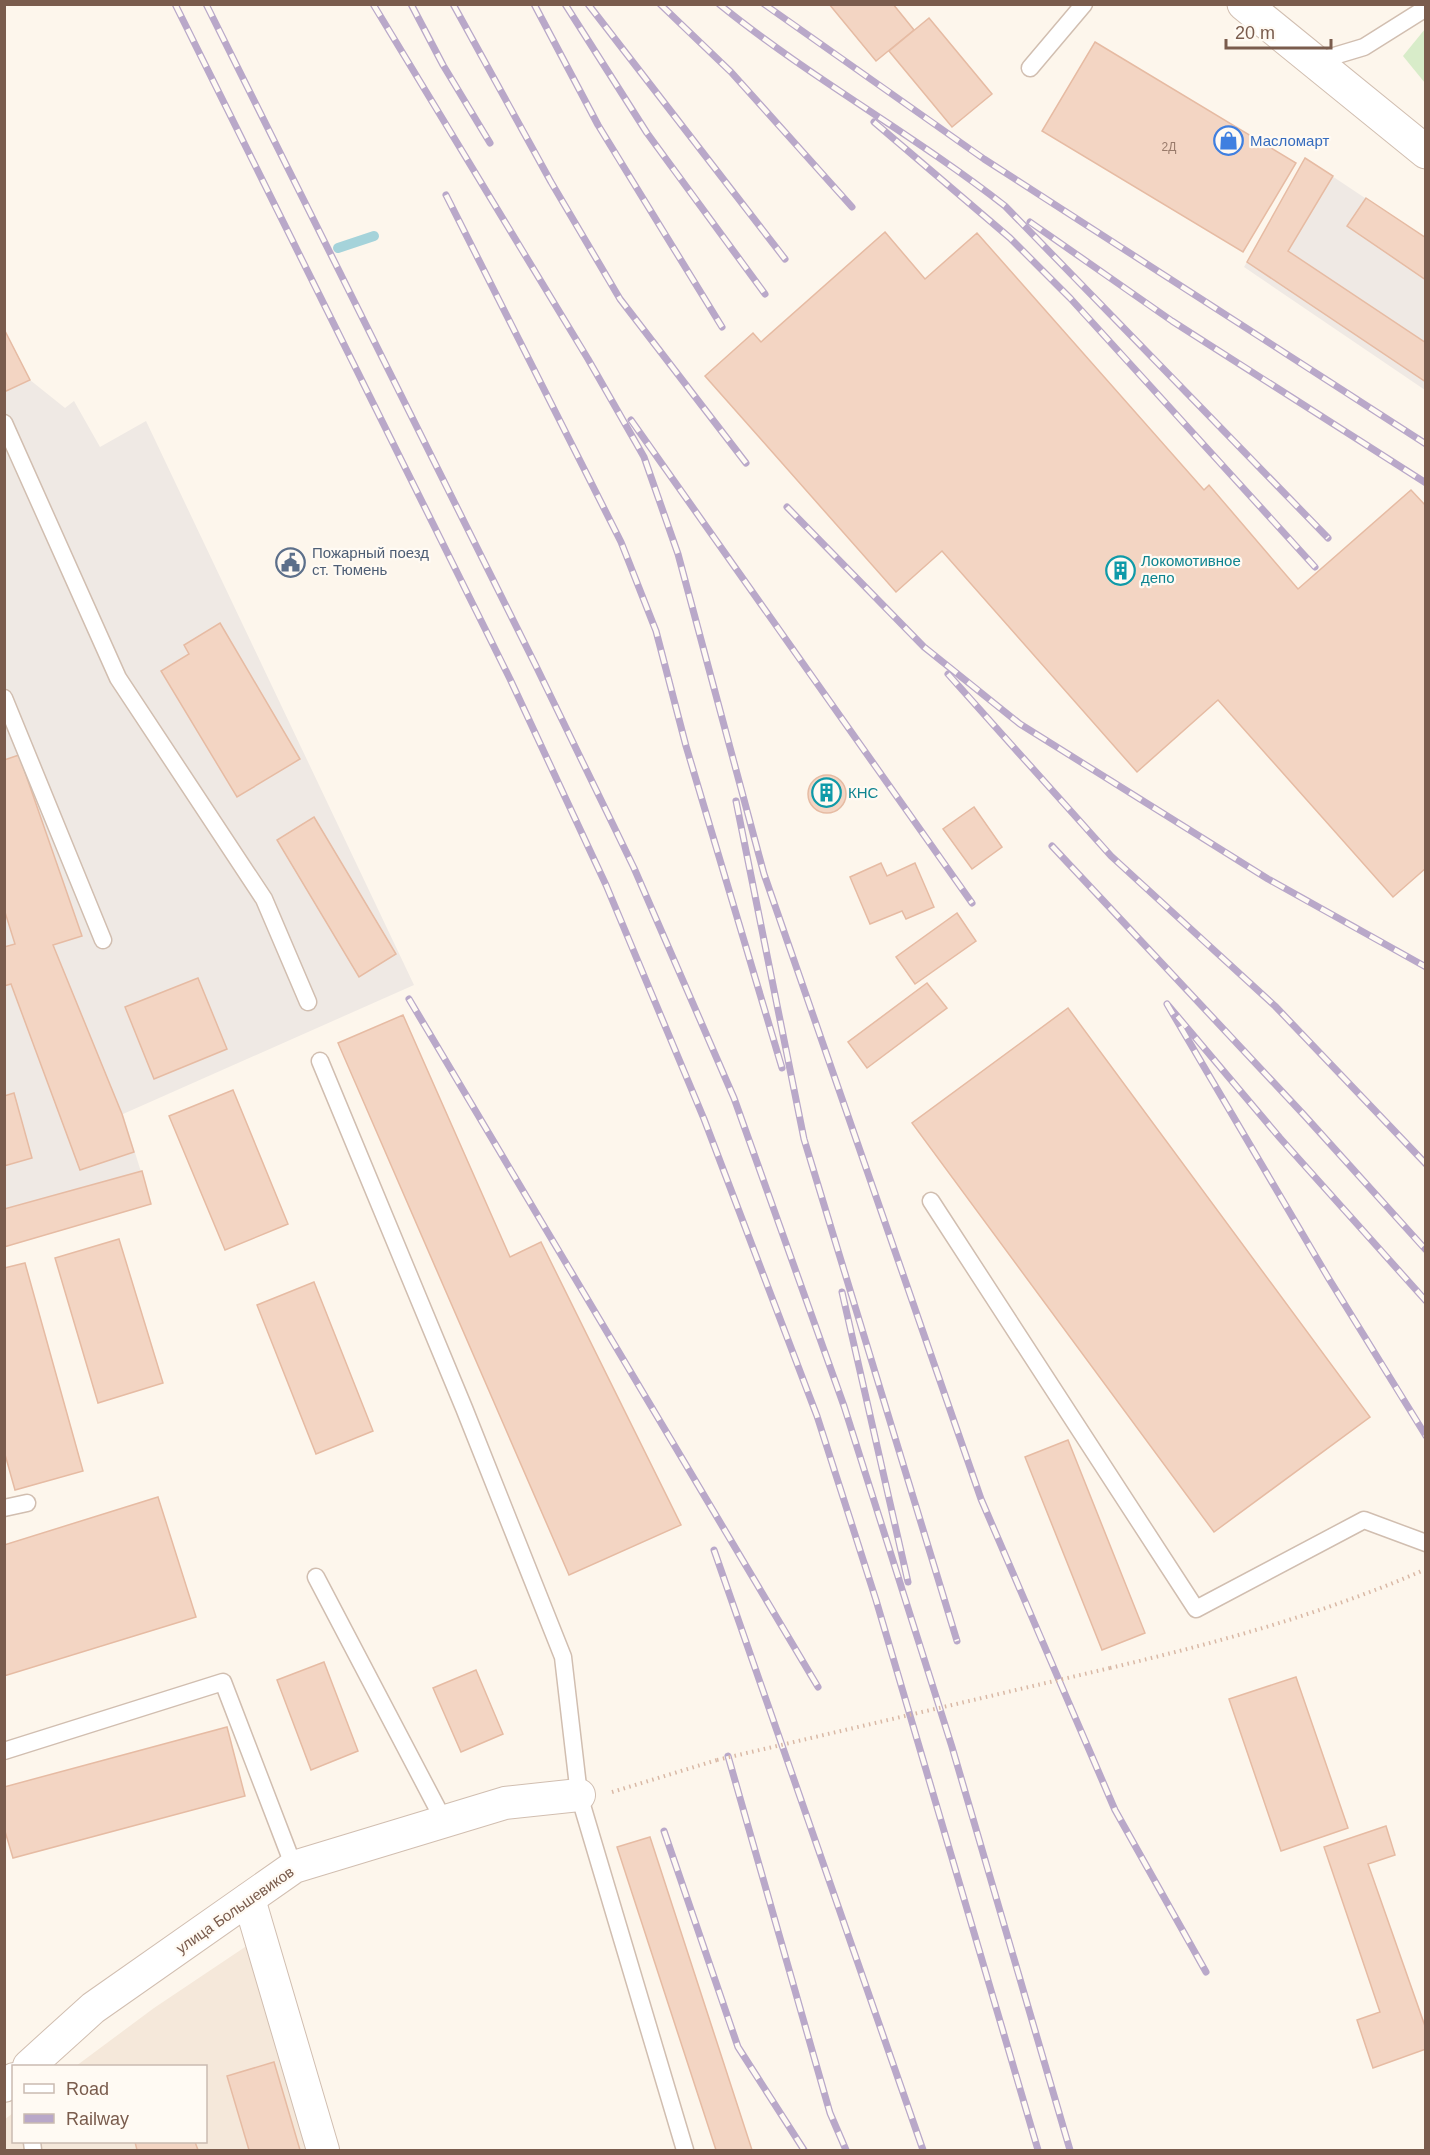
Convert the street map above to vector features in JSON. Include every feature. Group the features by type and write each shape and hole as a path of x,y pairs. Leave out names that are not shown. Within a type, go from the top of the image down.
{"street":[{"path":"1254,10 1312,62 1425,152"},
{"name":"улица Большевиков","path":"31,2065 93,2008 294,1867 505,1803 579,1795"},
{"path":"249,1899 323,2151"}],"lane":[{"path":"1030,68 1084,4"},
{"path":"1312,62 1364,47 1425,8"},
{"path":"4,423 118,678 264,899 308,1002"},
{"path":"4,698 103,940"},
{"path":"320,1061 464,1408 563,1657 579,1795 685,2151"},
{"path":"931,1201 1196,1609 1364,1520 1425,1543"},
{"path":"4,1508 27,1503"},
{"path":"316,1577 444,1821"},
{"path":"4,1751 224,1682 294,1867"}],"path":[{"path":"609,1792 717,1760 1222,1641 1376,1591 1425,1569"}],"shaded area":[{"path":"1305,158 1425,238 1425,390 1244,267"},
{"path":"4,329 30,380 65,408 74,401 100,447 146,421 414,985 123,1114 151,1204 5,1247"},
{"path":"254,1941 307,2150 5,2150 4,2120 12,2114 12,2143 207,2143 207,2065 77,2065 154,2008"}],"green space":[{"path":"1425,29 1425,83 1403,56"}],"building":[{"path":"829,4 893,4 914,30 876,61"},
{"path":"929,18 992,94 952,127 889,51"},
{"path":"1095,42 1296,163 1243,252 1042,131"},
{"path":"1305,158 1333,176 1288,251 1426,343 1426,382 1247,262"},
{"path":"1366,198 1426,238 1426,280 1347,226"},
{"name":"Локомотивное депо","path":"885,232 925,279 977,233 1204,490 1209,485 1298,589 1411,490 1426,506 1426,868 1393,897 1218,700 1137,772 942,551 896,592 705,376 753,333 761,342"},
{"path":"4,329 30,380 4,392"},
{"path":"220,623 300,759 237,797 161,671 189,654 184,645"},
{"path":"19,755 82,936 53,945 122,1114 134,1152 80,1170 11,984 4,986 4,947 15,944 4,909 4,760"},
{"name":"КНС","path":"827,775 841,780 846,794 841,808 827,813 813,808 808,794 813,780"},
{"path":"974,807 1002,847 972,869 943,829"},
{"path":"314,817 396,954 359,977 277,840"},
{"path":"881,863 887,876 915,863 934,907 906,919 902,911 870,924 850,877"},
{"path":"957,913 976,941 915,984 896,957"},
{"path":"198,978 227,1049 154,1079 125,1007"},
{"path":"927,983 947,1008 867,1068 848,1042"},
{"path":"1068,1008 1370,1417 1214,1532 912,1123"},
{"path":"403,1015 510,1257 541,1242 681,1525 569,1575 338,1043"},
{"path":"233,1090 288,1224 225,1250 169,1116"},
{"path":"14,1093 32,1158 4,1166 4,1096"},
{"path":"142,1171 151,1204 4,1247 4,1209"},
{"path":"119,1239 163,1383 98,1403 55,1258"},
{"path":"25,1263 83,1471 15,1490 4,1451 4,1268"},
{"path":"314,1282 373,1431 316,1454 257,1305"},
{"path":"1068,1440 1145,1633 1102,1650 1025,1457"},
{"path":"158,1497 196,1617 4,1676 4,1545"},
{"path":"324,1662 358,1751 311,1770 277,1680"},
{"path":"476,1670 503,1734 461,1752 433,1688"},
{"path":"1296,1677 1348,1828 1281,1851 1229,1699"},
{"path":"227,1727 245,1796 13,1858 4,1828 4,1787"},
{"path":"1386,1826 1395,1855 1368,1864 1426,2029 1426,2049 1373,2068 1357,2020 1380,2012 1324,1847"},
{"path":"650,1837 752,2150 716,2150 617,1847"},
{"path":"274,2062 300,2150 249,2150 227,2076"},
{"path":"135,2143 195,2143 198,2150 137,2150"}],"waterway":[{"path":"338,248 374,236"}],"railway":[{"path":"175,4 510,679 606,885 704,1119 817,1416 876,1600 1038,2150"},
{"path":"206,4 535,664 634,868 734,1098 844,1406 952,1747 1070,2150"},
{"path":"373,4 588,359 644,457 678,554 764,874 981,1499 1115,1810 1206,1972"},
{"path":"411,4 443,65 490,143"},
{"path":"453,4 551,182 620,299 746,463"},
{"path":"534,4 598,125 722,327"},
{"path":"565,4 647,133 765,294"},
{"path":"588,4 785,259"},
{"path":"660,4 731,72 852,207"},
{"path":"719,4 789,57 934,154 1005,206 1328,538"},
{"path":"764,4 984,159 1426,444"},
{"path":"874,122 1010,238 1070,298 1315,567"},
{"path":"446,195 621,542 656,631 686,746 782,1068"},
{"path":"1030,222 1172,321 1426,483"},
{"path":"631,420 972,903"},
{"path":"787,507 924,647 1020,724 1268,879 1426,967"},
{"path":"948,674 1111,856 1275,1006 1426,1164"},
{"path":"736,801 804,1139 957,1641"},
{"path":"1052,846 1304,1115 1426,1250"},
{"path":"409,999 818,1687"},
{"path":"1426,1301 1280,1138 1167,1004 1329,1279 1426,1436"},
{"path":"842,1292 908,1582"},
{"path":"714,1550 923,2150"},
{"path":"728,1756 830,2113 846,2150"},
{"path":"664,1831 738,2047 804,2150"}],"place":[{"name":"Масломарт","path":"1229,141"},
{"name":"Пожарный поезд ст. Тюмень","path":"291,562"},
{"name":"Локомотивное депо","path":"1120,570"},
{"name":"КНС","path":"827,793"}]}
